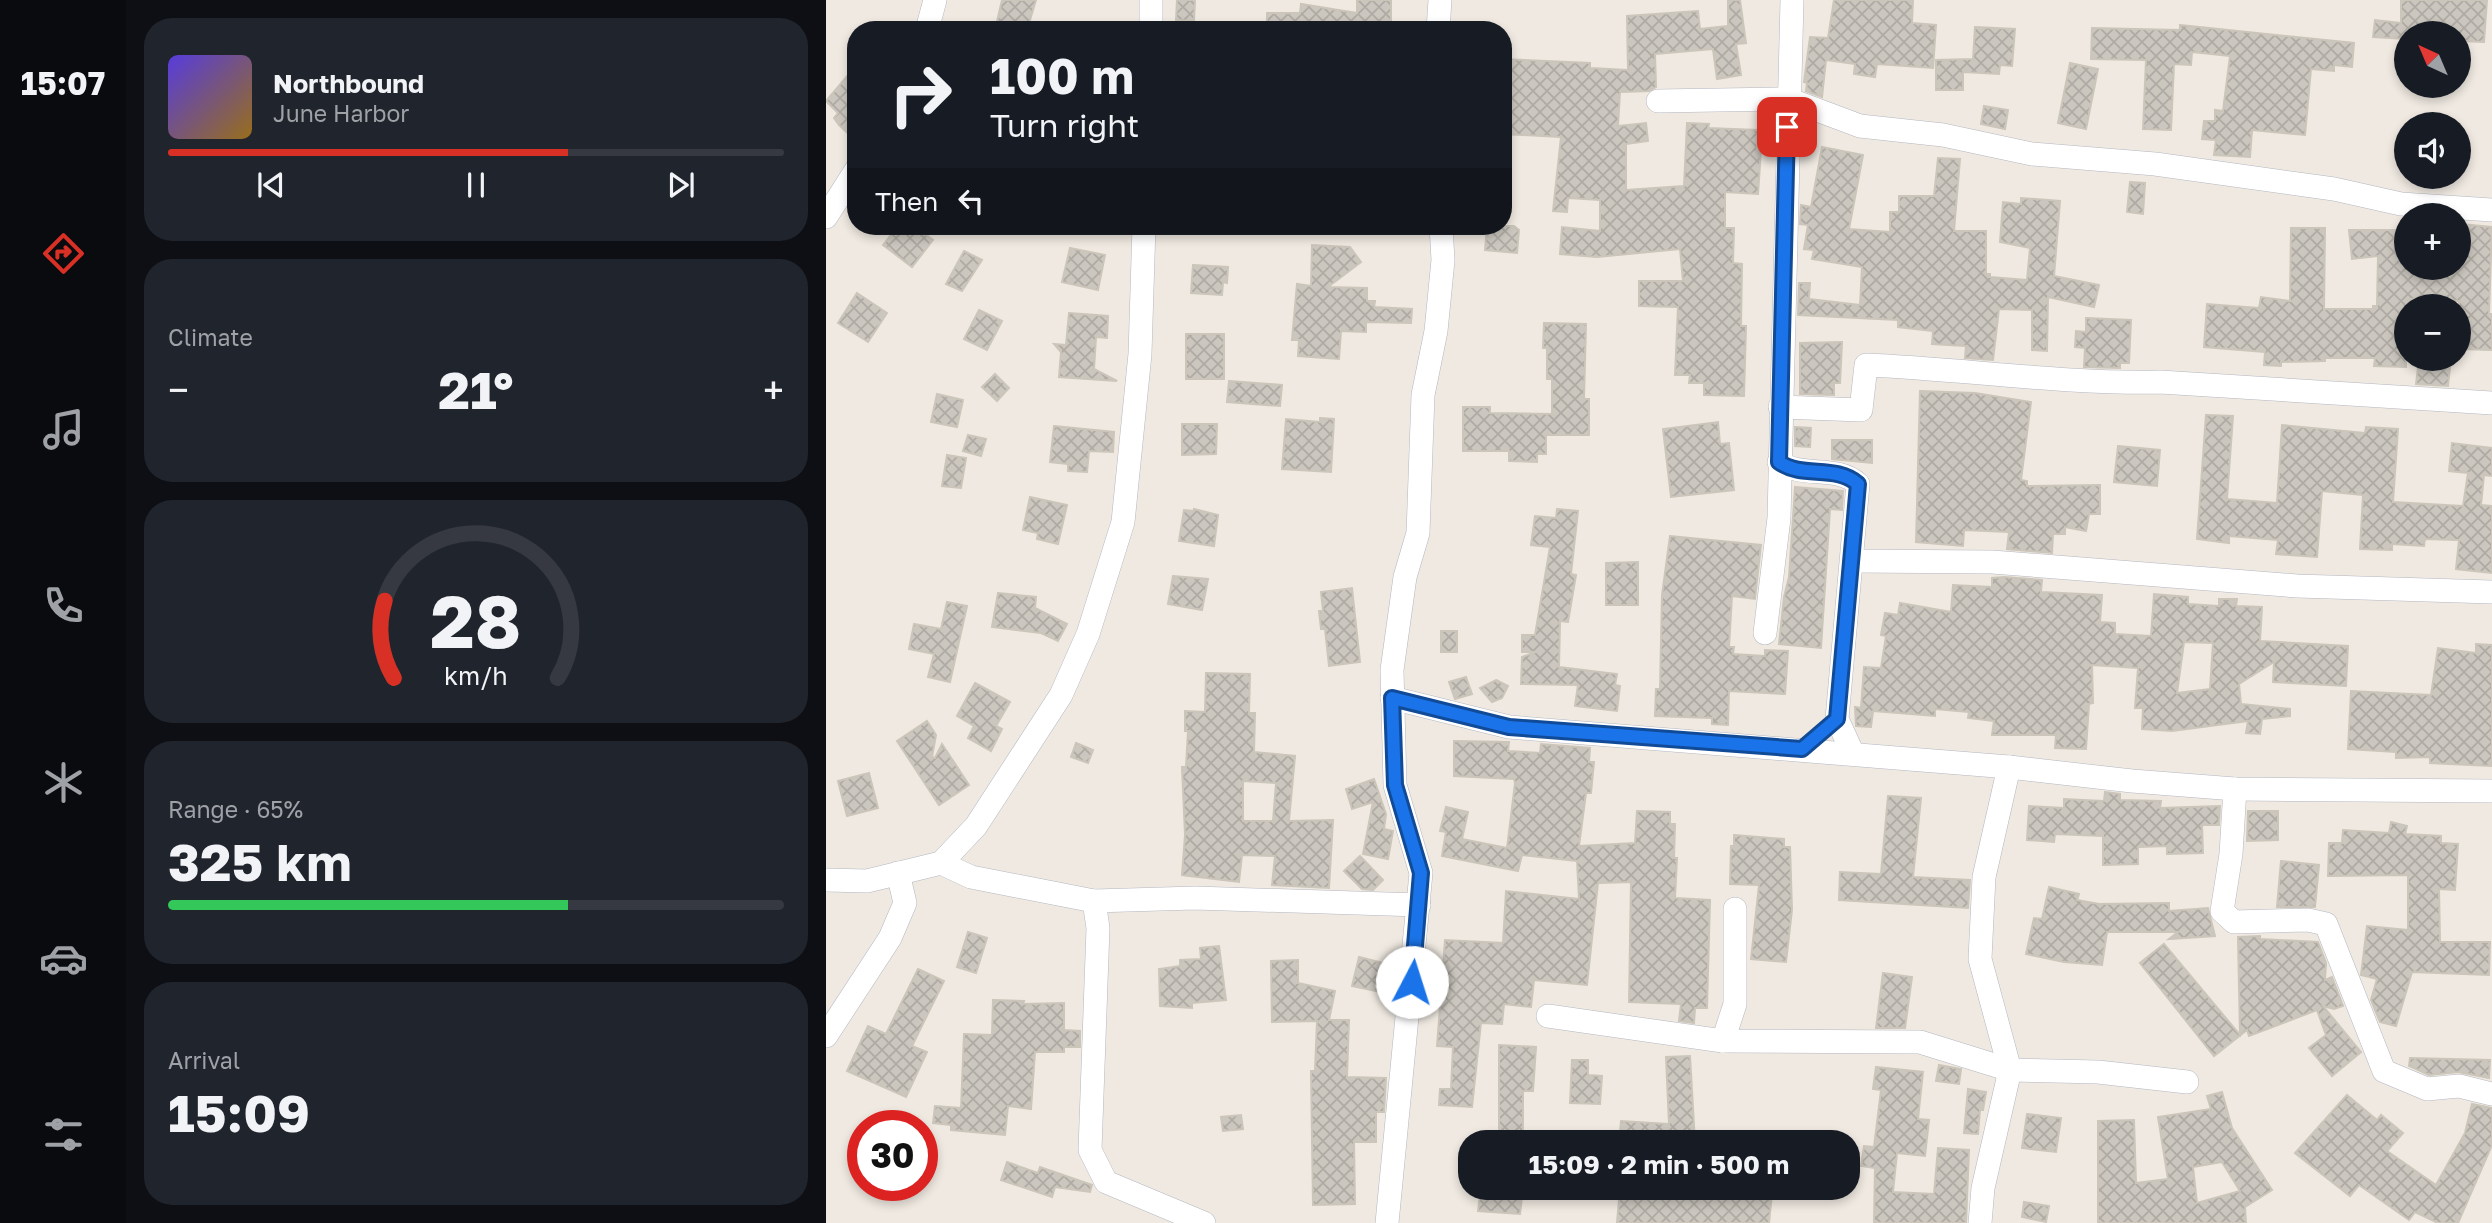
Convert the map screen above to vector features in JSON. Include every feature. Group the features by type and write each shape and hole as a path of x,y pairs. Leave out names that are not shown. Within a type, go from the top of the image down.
{"street":[{"path":"929,21 935,0"},
{"path":"1151,0 1151,21"},
{"path":"1439,21 1440,0"},
{"path":"1765,633 1779,518 1792,0"},
{"path":"1658,101 1788,99 1860,126 1944,135 2032,154 2155,164 2334,189 2401,204 2492,210"},
{"path":"826,217 847,184"},
{"path":"826,880 867,881 941,863 976,826 1061,695 1096,609 1123,522 1140,354 1144,235"},
{"path":"1387,1223 1421,873 1395,785 1392,670 1405,577 1419,533 1423,394 1438,319 1443,260 1442,235"},
{"path":"1780,407 1861,410 1866,366 1944,369 2109,383 2161,382 2492,403"},
{"path":"1779,462 1791,470 1846,474 1858,484 1837,719 1853,754"},
{"path":"1853,561 1993,562 2297,586 2492,592"},
{"path":"1392,698 1509,727 1802,749 2132,781 2235,789 2492,791"},
{"path":"1802,749 1837,719"},
{"path":"1980,1223 1983,1188 2010,1070 1980,959 1984,877 2009,767"},
{"path":"2235,789 2231,854 2222,911 2234,922 2308,920 2326,925 2384,1071 2427,1089 2459,1086 2492,1094"},
{"path":"941,863 971,877 1094,901 1195,898 1419,905"},
{"path":"826,1036 890,939 905,903 898,873"},
{"path":"1094,901 1098,928 1090,1150 1106,1182 1204,1223"},
{"path":"1723,1041 1735,1004 1735,909"},
{"path":"1548,1016 1723,1041 1920,1042 2010,1070 2098,1072 2187,1082"}],"building":[{"path":"1002,0 1036,0 1030,21 997,21"},
{"path":"1177,0 1195,0 1194,21 1176,20"},
{"path":"1357,0 1391,0 1391,21 1267,21 1267,13 1300,13 1301,4 1357,13"},
{"path":"1728,0 1740,0 1746,43 1736,44 1741,75 1717,79 1713,49 1655,54 1656,87 1649,91 1620,92 1618,126 1646,123 1648,141 1626,144 1626,190 1684,186 1687,123 1709,124 1708,128 1758,130 1757,150 1761,150 1758,194 1725,192 1725,228 1734,228 1733,263 1742,264 1741,326 1746,326 1744,396 1704,395 1704,383 1689,383 1690,375 1675,375 1678,307 1639,306 1639,281 1683,281 1680,249 1597,257 1560,254 1562,227 1600,231 1600,200 1568,198 1567,212 1553,211 1561,137 1512,134 1512,59 1590,63 1590,68 1628,70 1627,16 1698,11 1700,29 1728,26"},
{"path":"1834,0 1913,0 1912,23 1936,25 1933,68 1877,64 1875,77 1854,74 1855,64 1826,60 1822,97 1806,91 1807,83 1804,82 1810,37 1828,38"},
{"path":"2401,0 2487,0 2484,42 2471,41 2471,21 2401,21"},
{"path":"2375,20 2394,22 2394,38 2373,37"},
{"path":"2180,25 2354,43 2352,67 2334,65 2334,71 2311,69 2305,135 2252,130 2250,157 2214,155 2216,140 2202,139 2204,121 2215,121 2215,110 2223,111 2230,56 2192,52 2191,65 2174,64 2171,130 2143,129 2146,60 2091,59 2092,28 2180,30"},
{"path":"1975,27 2015,29 2012,66 2000,65 1999,74 1963,72 1963,90 1936,90 1936,60 1973,59"},
{"path":"2070,63 2098,69 2086,129 2058,123"},
{"path":"847,76 847,133 834,118 838,113 826,101"},
{"path":"1984,106 2008,110 2005,129 1981,124"},
{"path":"1822,147 1863,155 1849,229 1890,232 1890,212 1899,212 1899,196 1934,196 1938,158 1960,159 1954,231 1986,231 1986,274 1990,274 1990,277 2027,280 2030,248 2000,242 2003,202 2021,204 2021,198 2060,201 2054,276 2099,285 2094,307 2048,297 2047,351 2032,350 2032,310 1999,309 1993,360 1965,358 1966,346 1932,344 1933,331 1898,327 1898,320 1798,315 1799,283 1810,283 1809,299 1860,305 1862,267 1812,259 1814,250 1804,249 1808,225 1800,224 1801,205 1811,207"},
{"path":"2130,182 2145,183 2143,214 2127,212"},
{"path":"2471,225 2492,227 2489,314 2492,314 2492,350 2471,349 2471,294 2394,294 2394,367 2374,366 2375,358 2325,358 2325,361 2281,362 2281,366 2264,365 2265,352 2204,347 2207,304 2259,308 2261,297 2290,301 2291,228 2325,228 2324,309 2373,309 2373,306 2377,306 2378,256 2352,259 2349,230 2394,230 2394,280 2471,280"},
{"path":"1512,226 1519,230 1517,253 1485,250 1486,235 1512,235"},
{"path":"891,235 926,235 933,240 912,267 883,245"},
{"path":"1312,245 1350,247 1361,262 1328,287 1367,288 1367,301 1375,301 1374,307 1412,309 1411,323 1366,322 1366,332 1341,331 1339,359 1298,356 1299,340 1292,340 1297,284 1311,286"},
{"path":"1070,248 1105,255 1098,290 1062,282"},
{"path":"964,251 982,260 962,291 946,284"},
{"path":"1193,265 1228,267 1227,283 1223,282 1222,295 1191,293"},
{"path":"857,293 887,313 868,342 838,323"},
{"path":"979,310 1002,321 987,350 964,339"},
{"path":"1069,313 1108,316 1107,338 1096,337 1094,369 1117,381 1059,377 1061,352 1054,344 1066,345"},
{"path":"2086,318 2131,320 2129,363 2120,363 2120,368 2084,367 2085,348 2075,347 2076,331 2086,332"},
{"path":"1544,323 1586,324 1584,399 1589,399 1589,435 1546,435 1546,454 1537,454 1537,462 1509,461 1509,451 1463,451 1463,407 1490,407 1490,413 1552,414 1552,379 1547,379 1547,348 1543,348"},
{"path":"1186,334 1224,334 1224,379 1186,379"},
{"path":"1842,342 1840,383 1834,383 1834,395 1800,394 1800,343"},
{"path":"2418,371 2450,371 2448,386 2416,384"},
{"path":"995,374 1009,388 997,401 982,387"},
{"path":"1229,381 1282,385 1280,406 1227,402"},
{"path":"1920,391 1975,393 2031,402 2021,480 2027,481 2027,486 2100,485 2100,514 2089,514 2086,531 2065,527 2065,534 2053,534 2052,553 2007,549 2009,532 1964,530 1963,546 1916,542"},
{"path":"937,394 963,400 957,427 931,422"},
{"path":"2206,415 2233,416 2227,499 2277,503 2282,425 2365,433 2366,427 2398,429 2393,502 2463,506 2468,473 2449,471 2452,443 2492,448 2492,476 2484,475 2481,505 2492,506 2492,573 2456,569 2459,540 2425,539 2424,546 2392,544 2392,550 2360,549 2363,495 2322,491 2317,557 2276,554 2278,540 2229,536 2229,543 2197,539"},
{"path":"1320,418 1334,419 1331,472 1282,469 1286,419 1320,422"},
{"path":"1718,422 1720,444 1729,443 1734,490 1671,497 1663,429"},
{"path":"1182,424 1217,424 1216,454 1182,455"},
{"path":"1054,426 1114,432 1113,452 1089,451 1087,472 1068,471 1068,464 1050,462"},
{"path":"1795,427 1811,428 1810,447 1795,446"},
{"path":"968,435 986,439 981,456 963,451"},
{"path":"1832,440 1872,440 1872,463 1832,459"},
{"path":"2118,446 2160,450 2157,486 2114,482"},
{"path":"947,455 966,458 961,488 942,486"},
{"path":"1795,487 1843,491 1842,510 1830,509 1821,648 1779,644 1789,577"},
{"path":"1030,497 1067,505 1058,544 1037,539 1038,533 1023,530"},
{"path":"1194,509 1218,515 1214,546 1179,541 1184,510"},
{"path":"1557,509 1578,511 1571,574 1576,575 1568,622 1560,621 1559,667 1617,674 1615,685 1620,686 1617,711 1575,706 1578,685 1521,684 1522,657 1536,652 1522,652 1522,635 1535,635 1550,547 1531,545 1535,516 1556,518"},
{"path":"1670,536 1761,545 1755,599 1732,596 1729,647 1734,647 1733,654 1765,656 1765,650 1788,651 1785,694 1729,691 1728,725 1712,724 1712,718 1655,716 1656,689 1660,689 1662,595"},
{"path":"1638,562 1638,605 1606,605 1606,563"},
{"path":"1173,576 1208,579 1202,610 1168,604"},
{"path":"1992,578 2042,580 2041,592 2102,595 2100,622 2115,623 2115,634 2151,636 2154,594 2188,597 2188,604 2219,606 2219,599 2237,599 2236,606 2262,607 2260,641 2348,646 2346,686 2273,682 2274,662 2239,684 2241,704 2290,709 2290,716 2262,719 2260,734 2246,733 2248,721 2172,731 2142,729 2143,708 2135,708 2138,668 2092,665 2093,703 2089,704 2086,749 2055,748 2056,735 1992,735 1994,721 1968,718 1969,712 1935,709 1935,716 1873,711 1871,727 1856,726 1855,707 1861,708 1864,667 1881,668 1886,636 1881,635 1885,613 1898,615 1900,603 1951,612 1953,585 1992,587","holes":["2184,642 2213,643 2210,689 2177,693"]},
{"path":"1352,588 1360,662 1329,666 1325,629 1321,629 1319,611 1323,611 1321,592"},
{"path":"998,593 1036,597 1035,608 1067,624 1058,641 1041,633 992,627"},
{"path":"947,602 967,606 950,682 928,677 934,654 909,649 914,624 941,629"},
{"path":"1441,631 1457,631 1457,652 1441,652"},
{"path":"2476,644 2492,645 2492,766 2430,763 2430,757 2396,758 2396,752 2348,749 2351,691 2431,695 2438,648 2476,653"},
{"path":"1206,673 1250,674 1249,713 1255,713 1254,752 1295,756 1289,821 1333,820 1329,888 1272,885 1275,856 1242,855 1239,882 1182,875 1185,835 1182,767 1186,767 1188,731 1185,731 1185,711 1205,712","holes":["1243,781 1276,783 1273,821 1243,821"]},
{"path":"1466,677 1472,694 1455,699 1449,682"},
{"path":"1496,680 1508,686 1502,698 1492,702 1480,688"},
{"path":"975,683 1010,702 996,726 1002,729 991,751 968,738 974,726 957,716"},
{"path":"927,721 936,735 932,757 935,758 942,744 969,785 939,805 897,741"},
{"path":"1454,741 1509,742 1508,751 1540,753 1541,744 1590,748 1589,762 1594,762 1591,793 1586,793 1579,846 1635,843 1637,811 1670,812 1670,824 1675,824 1674,858 1677,858 1675,898 1710,900 1707,1008 1695,1008 1694,1023 1679,1021 1681,1004 1629,1002 1631,882 1598,883 1587,985 1534,980 1531,1007 1504,1004 1502,1024 1481,1023 1472,1107 1439,1105 1440,1089 1451,1089 1453,1047 1437,1046 1445,940 1503,943 1506,891 1579,899 1577,861 1522,855 1518,871 1442,856 1446,832 1440,831 1446,807 1468,812 1462,839 1507,848 1515,783 1514,779 1454,776"},
{"path":"1076,743 1093,750 1088,763 1071,757"},
{"path":"869,773 878,808 847,816 838,781"},
{"path":"1374,779 1386,814 1384,829 1393,831 1388,859 1363,854 1373,802 1352,809 1346,789"},
{"path":"2105,792 2120,794 2120,800 2161,801 2160,808 2220,806 2219,825 2202,825 2203,853 2167,854 2167,846 2138,847 2138,864 2103,865 2103,836 2055,834 2054,842 2027,840 2029,806 2064,808 2064,799 2104,801"},
{"path":"1888,796 1921,798 1913,877 1970,880 1968,908 1839,900 1840,872 1881,874"},
{"path":"2248,811 2278,811 2278,840 2247,841"},
{"path":"2391,822 2407,826 2405,834 2441,836 2441,843 2458,844 2455,890 2439,889 2440,942 2490,942 2489,975 2412,972 2396,1026 2380,1022 2371,1000 2377,979 2361,975 2367,926 2408,930 2408,875 2328,876 2329,843 2342,843 2343,830 2389,833"},
{"path":"1734,835 1784,839 1784,847 1790,847 1792,910 1786,962 1751,959 1759,885 1730,884"},
{"path":"1360,856 1383,880 1373,890 1362,889 1344,871"},
{"path":"2281,861 2319,865 2315,907 2277,907"},
{"path":"2049,887 2079,894 2077,900 2099,904 2169,903 2169,911 2208,908 2215,936 2169,939 2178,932 2107,932 2102,965 2064,962 2026,954 2034,918 2042,919"},
{"path":"968,932 987,938 976,973 957,967"},
{"path":"2260,936 2260,939 2318,942 2326,963 2325,980 2332,977 2343,1006 2334,1009 2323,1006 2361,1052 2332,1076 2309,1048 2326,1035 2317,1010 2249,1036 2247,1030 2214,1056 2140,963 2164,944 2240,1035 2238,937"},
{"path":"1219,946 1226,1000 1192,1003 1192,1008 1160,1006 1159,969 1180,966 1180,960 1201,959 1200,948"},
{"path":"1359,957 1387,964 1381,992 1352,986"},
{"path":"1298,960 1298,983 1335,991 1329,1020 1349,1020 1347,1077 1386,1078 1384,1112 1376,1112 1376,1142 1354,1142 1355,1204 1313,1205 1311,1071 1315,1071 1317,1021 1272,1022 1271,961"},
{"path":"918,969 944,981 912,1046 927,1052 906,1097 847,1071 868,1026 886,1034"},
{"path":"1883,973 1912,977 1905,1028 1876,1028"},
{"path":"993,1000 1024,1001 1023,1004 1064,1003 1064,1030 1080,1031 1080,1047 1064,1047 1064,1052 1035,1052 1031,1109 1008,1106 1005,1135 951,1130 951,1125 938,1124 938,1110 935,1110 935,1106 961,1108 964,1034 992,1035"},
{"path":"1499,1045 1536,1047 1533,1091 1523,1091 1523,1130 1499,1130"},
{"path":"1690,1056 1694,1130 1620,1130 1621,1121 1669,1124 1666,1057"},
{"path":"2410,1058 2490,1060 2489,1078 2458,1072 2429,1075 2409,1066"},
{"path":"1572,1060 1588,1060 1588,1075 1602,1076 1600,1104 1570,1103"},
{"path":"1939,1065 1961,1069 1959,1084 1936,1081"},
{"path":"1876,1067 1923,1072 1918,1119 1929,1120 1925,1156 1897,1153 1893,1192 1934,1194 1938,1148 1969,1150 1966,1223 1874,1223 1875,1168 1861,1166 1864,1146 1874,1147 1881,1090 1873,1089"},
{"path":"1968,1089 1986,1092 1983,1110 1980,1110 1978,1134 1964,1133"},
{"path":"2222,1092 2232,1128 2272,1190 2245,1207 2246,1223 2098,1223 2098,1121 2134,1120 2136,1183 2168,1179 2158,1117 2211,1109 2207,1096","holes":["2222,1162 2240,1191 2197,1203 2193,1167"]},
{"path":"2347,1095 2377,1120 2381,1115 2403,1133 2387,1151 2436,1185 2465,1133 2472,1104 2492,1108 2492,1145 2458,1223 2438,1223 2415,1212 2409,1220 2359,1185 2350,1196 2295,1153"},
{"path":"2027,1114 2061,1118 2056,1152 2022,1148"},
{"path":"1241,1115 1243,1129 1223,1131 1221,1117"},
{"path":"1007,1162 1038,1173 1040,1167 1092,1185 1090,1192 1055,1187 1052,1197 1001,1180"},
{"path":"1479,1200 1522,1200 1520,1214 1478,1211"},
{"path":"1619,1200 1771,1200 1769,1223 1617,1223"},
{"path":"2024,1202 2049,1206 2046,1222 2022,1217"}],"route":[{"path":"1412,982 1421,873 1395,785 1392,698 1509,727 1802,749 1837,719 1858,484 1846,474 1791,470 1779,462 1787,127"}]}
